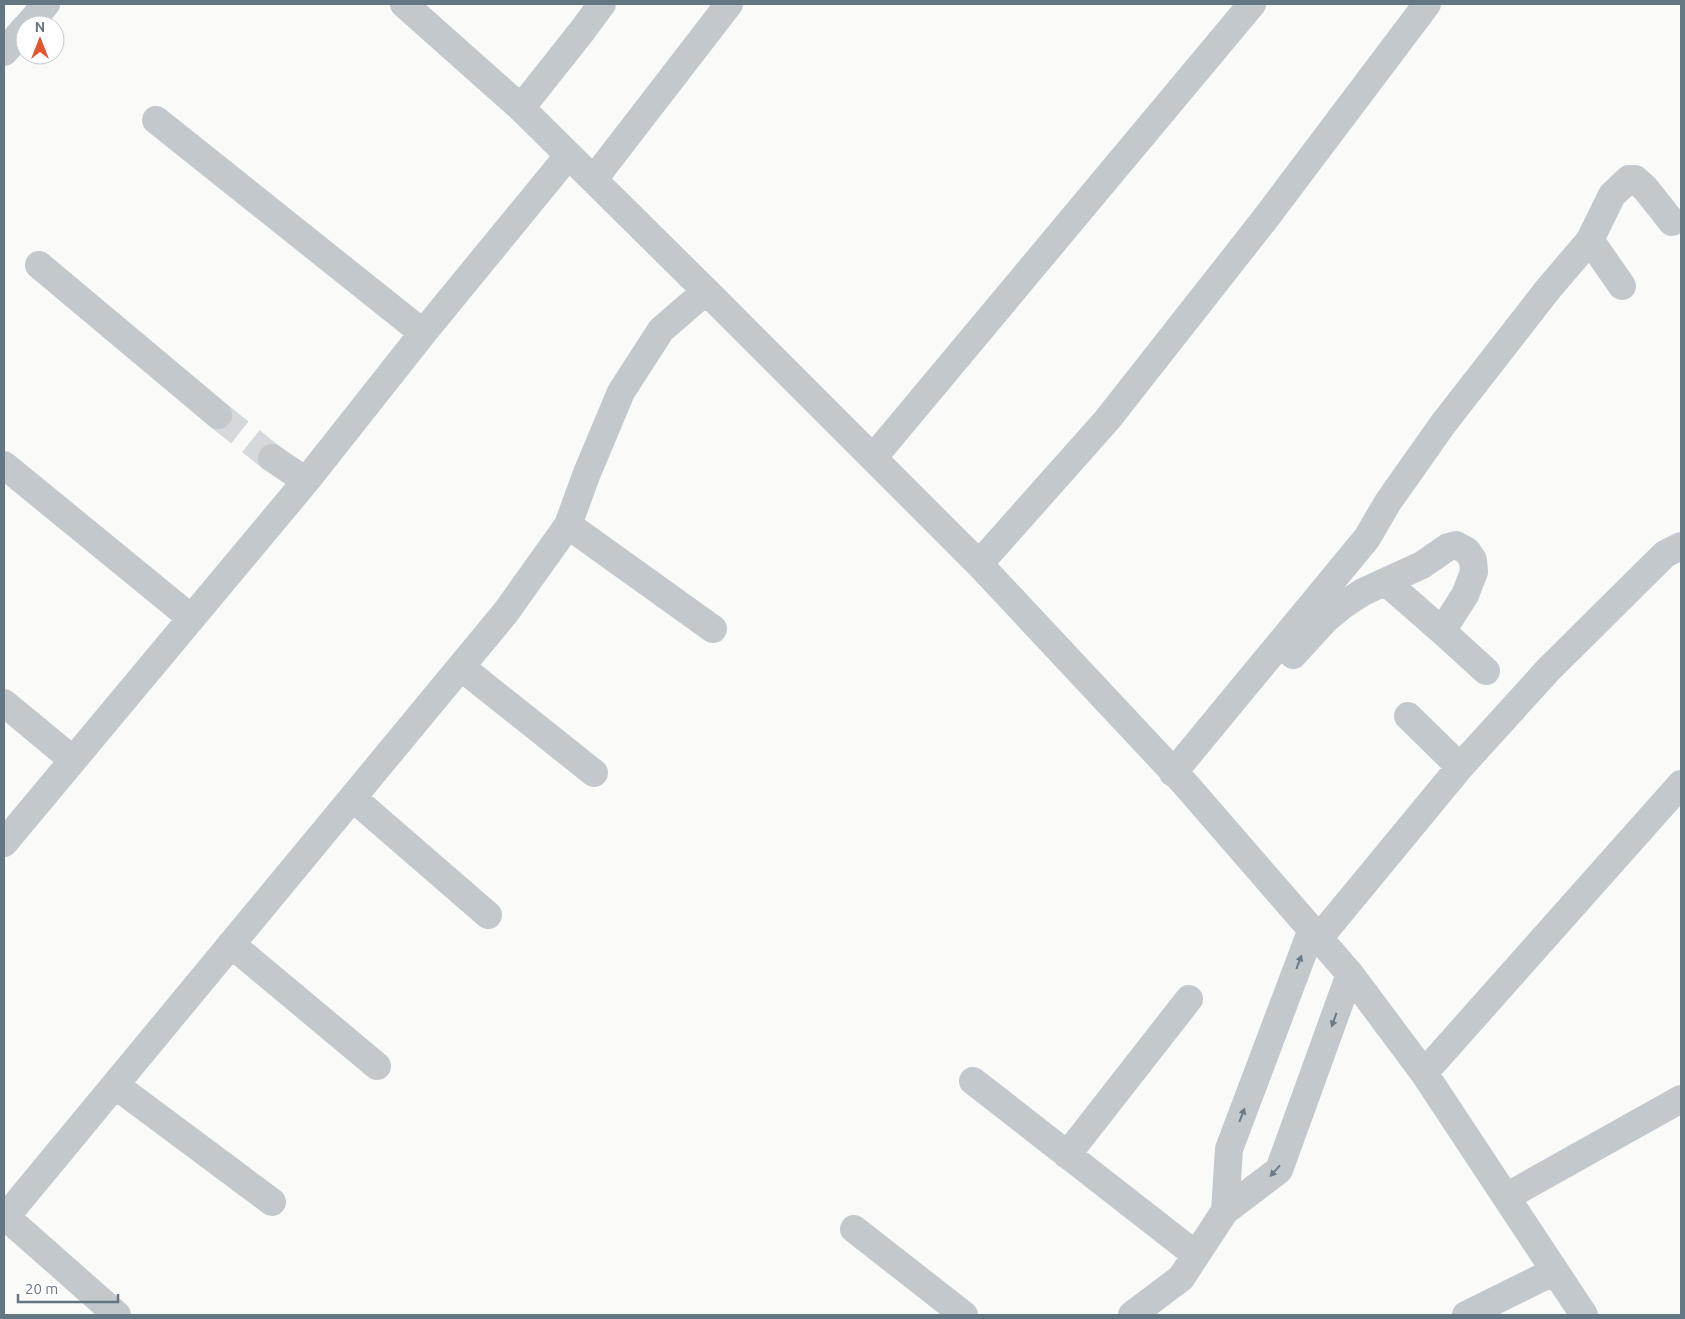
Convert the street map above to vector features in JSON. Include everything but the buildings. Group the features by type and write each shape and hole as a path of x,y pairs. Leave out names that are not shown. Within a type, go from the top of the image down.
{"street":[{"path":"37,15 46,4"},
{"path":"404,4 521,108 568,156 594,179 978,564 1179,779 1350,974 1424,1072 1584,1315"},
{"path":"521,108 602,4"},
{"path":"594,179 729,4"},
{"path":"873,458 1252,4"},
{"path":"978,564 1107,420 1265,219 1427,4"},
{"path":"4,52 15,39"},
{"path":"156,120 423,333"},
{"path":"4,843 306,481 423,333 568,156"},
{"path":"1179,779 1367,538 1388,502 1443,424 1549,288 1590,240 1612,195 1629,179 1635,179 1645,188 1672,222"},
{"path":"1590,240 1622,286"},
{"path":"39,266 218,415"},
{"path":"118,1315 5,1218 506,612 568,525 620,392 661,330 706,291"},
{"path":"272,458 306,481"},
{"path":"4,465 191,618"},
{"path":"568,525 713,629"},
{"path":"1179,779 1325,620 1363,592 1422,565 1448,547 1456,545 1467,551 1473,560 1474,572 1465,595 1442,631"},
{"path":"1225,1210 1229,1149 1315,933 1460,767 1548,670 1665,554 1681,546"},
{"path":"1386,582 1486,671"},
{"path":"461,667 594,773"},
{"path":"4,703 73,760"},
{"path":"1408,716 1460,767"},
{"path":"1424,1072 1681,784"},
{"path":"353,798 488,915"},
{"path":"231,944 377,1066"},
{"path":"1132,1315 1181,1278 1225,1210 1279,1170 1350,974"},
{"path":"1067,1155 1189,999"},
{"path":"973,1081 1196,1255"},
{"path":"115,1085 272,1202"},
{"path":"1506,1197 1681,1099"},
{"path":"854,1229 964,1315"},
{"path":"1481,1312 1555,1271"}],"tunnel":[{"path":"218,415 272,458"}]}
